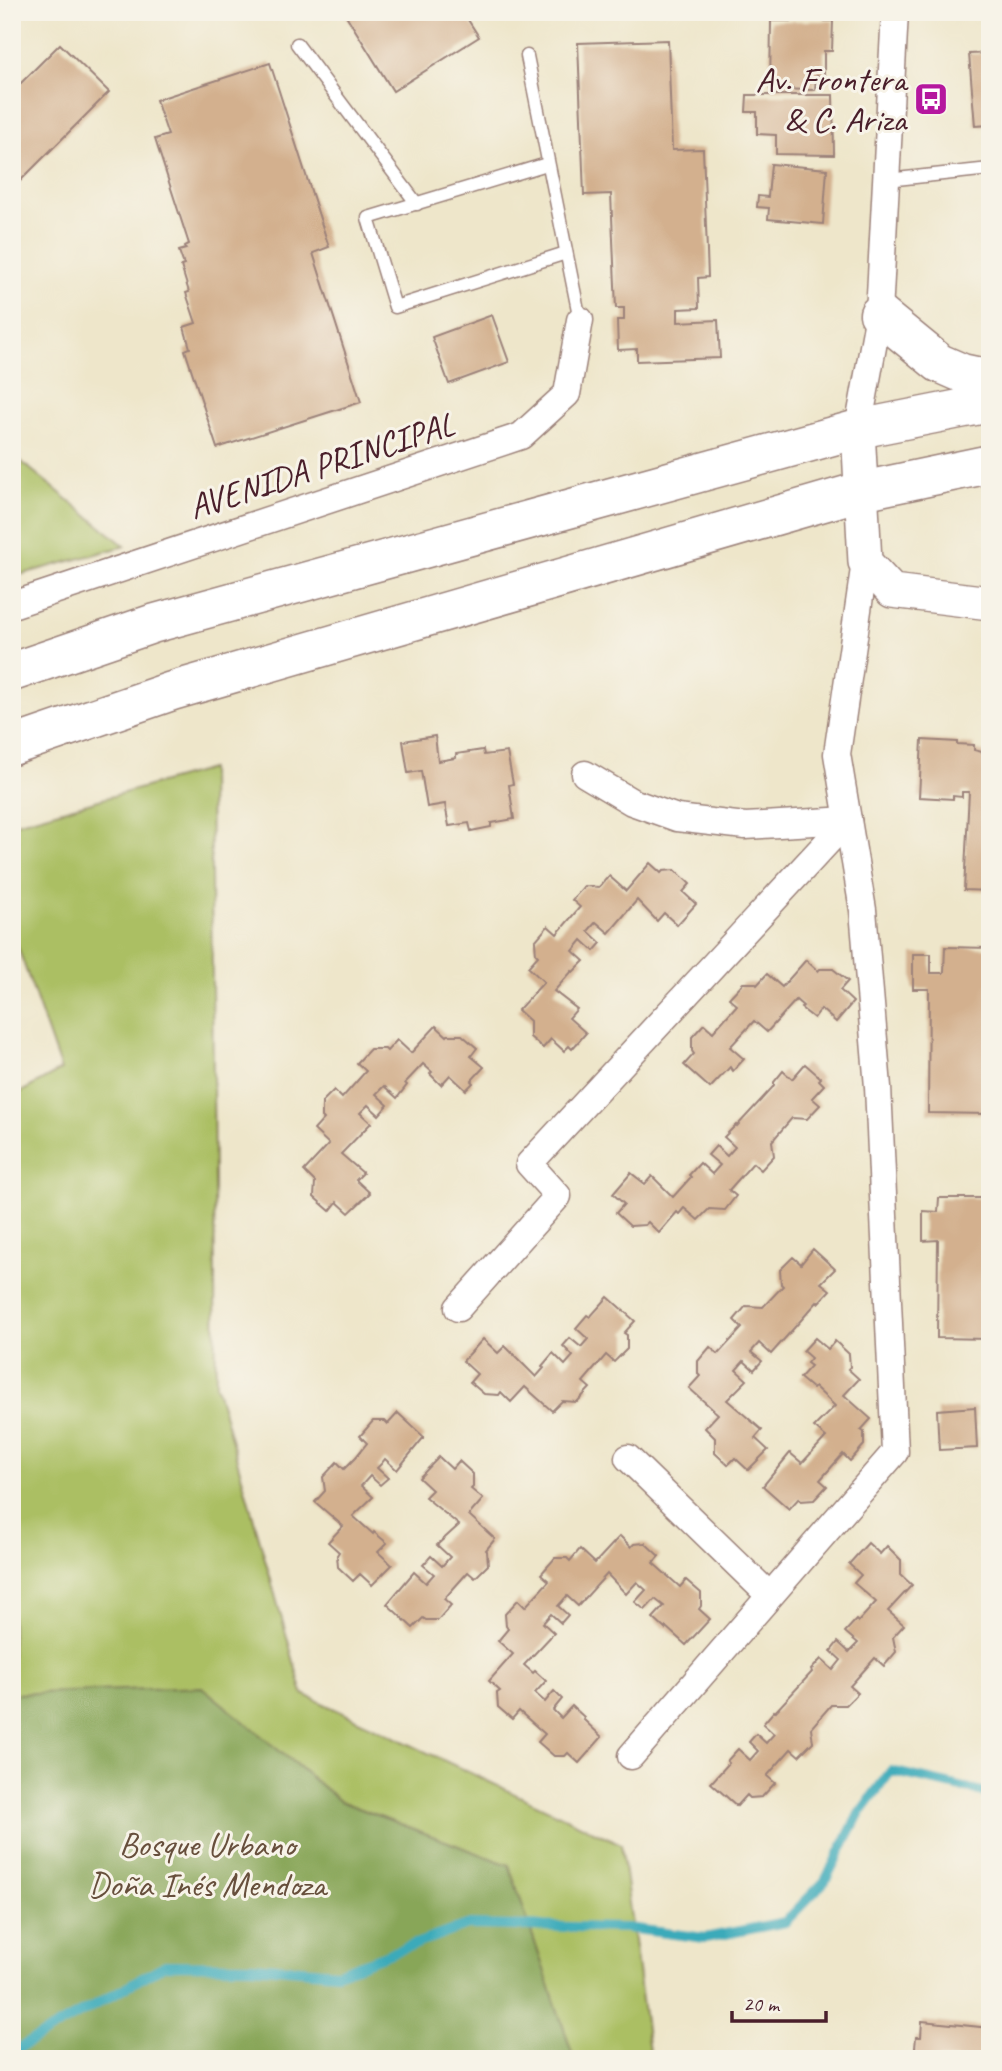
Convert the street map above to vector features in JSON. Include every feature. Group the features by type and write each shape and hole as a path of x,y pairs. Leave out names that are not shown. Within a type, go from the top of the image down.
{"highway":[{"path":"879,314 939,363 962,373 990,379"},
{"path":"12,672 152,624 858,429 990,403"},
{"path":"12,746 172,691 861,491 990,464"}],"street":[{"path":"631,1756 895,1452 878,1087 863,911 837,754 865,562 858,429 879,314 895,12"},
{"name":"AVENIDA PRINCIPAL","path":"12,605 521,436 567,394 580,320"},
{"path":"865,562 892,591 990,603"},
{"path":"585,774 632,802 677,818 745,826 848,820"},
{"path":"458,1308 558,1196 529,1164 848,820"},
{"path":"628,1458 769,1595"}],"lane":[{"path":"297,44 417,204"},
{"path":"527,56 580,320"},
{"path":"547,164 368,218 395,307 566,253"},
{"path":"887,180 990,169"}],"green space":[{"path":"12,454 125,546 12,577"},
{"name":"Bosque Urbano Doña Inés Mendoza","path":"210,769 216,1385 303,1694 621,1844 650,2059 12,2059 12,1097 61,1070 12,930 12,824"},
{"path":"202,1687 340,1801 509,1865 574,2059 12,2059 12,1694"}],"building":[{"path":"344,12 463,12 479,37 393,91"},
{"path":"771,21 833,21 832,51 824,51 824,76 816,76 815,90 770,89"},
{"path":"668,40 672,150 703,149 708,277 698,278 699,308 678,309 678,322 718,320 720,358 637,361 637,349 618,350 617,320 624,320 624,308 616,308 611,194 584,195 578,43"},
{"path":"60,44 109,92 12,189 12,132 16,128 12,124 12,92"},
{"path":"990,53 990,125 975,126 969,54"},
{"path":"270,63 329,247 313,253 361,402 217,448 185,350 190,348 184,327 196,323 186,293 189,292 179,251 186,249 185,246 189,244 155,139 168,135 156,100"},
{"path":"747,95 833,95 834,155 776,154 776,135 757,134 757,112 746,112"},
{"path":"771,164 827,169 823,224 768,219 769,208 757,207 758,196 768,197"},
{"path":"492,315 509,362 449,384 432,337"},
{"path":"435,736 438,761 456,758 456,754 483,750 484,755 507,752 513,784 509,785 514,819 491,823 491,827 471,831 469,823 449,826 445,804 427,807 421,771 408,773 403,741"},
{"path":"922,740 974,745 974,750 990,754 990,891 964,890 969,792 962,792 962,797 953,796 953,799 919,797"},
{"path":"650,863 661,873 675,870 690,884 683,892 696,904 677,925 664,913 657,921 637,900 609,933 596,922 588,931 601,943 594,951 582,940 573,951 584,961 554,991 577,1009 569,1018 586,1033 572,1049 569,1046 564,1051 551,1039 543,1048 530,1037 530,1021 518,1010 544,982 528,967 538,956 535,941 548,926 557,934 580,907 572,900 584,886 599,887 609,876 626,891"},
{"path":"945,947 990,948 990,1114 928,1113 929,989 913,989 913,954 931,954 931,973 944,973"},
{"path":"806,960 818,971 833,969 848,981 840,990 853,1002 836,1022 821,1009 814,1018 801,1008 803,1006 796,1000 767,1032 754,1021 730,1047 744,1059 733,1071 730,1067 710,1088 684,1065 694,1054 692,1037 704,1024 713,1032 737,1005 729,998 743,983 757,985 767,974 782,987"},
{"path":"436,1026 447,1036 462,1035 477,1048 471,1056 484,1067 466,1090 450,1075 441,1085 423,1064 405,1083 407,1085 397,1098 384,1086 376,1094 388,1105 379,1115 368,1105 360,1113 371,1123 341,1154 363,1173 356,1180 370,1193 349,1213 337,1202 330,1211 314,1197 315,1182 304,1171 329,1144 314,1130 324,1119 322,1102 334,1090 342,1098 366,1071 357,1063 370,1049 387,1051 397,1040 411,1053"},
{"path":"805,1064 821,1078 819,1080 824,1085 812,1098 820,1105 807,1119 792,1118 772,1141 774,1156 761,1170 753,1163 729,1190 736,1196 725,1210 709,1209 698,1220 684,1208 679,1214 677,1212 659,1233 648,1222 645,1225 630,1226 616,1213 624,1204 613,1194 631,1173 645,1184 652,1176 673,1197 700,1163 712,1174 720,1165 708,1155 716,1146 727,1156 735,1147 724,1137 772,1088 783,1071 792,1079"},
{"path":"939,1198 990,1198 990,1339 937,1338 938,1240 923,1241 923,1211 938,1212"},
{"path":"813,1249 835,1269 821,1283 830,1290 771,1354 759,1343 751,1352 762,1361 754,1370 744,1361 736,1370 747,1380 727,1400 762,1430 755,1438 768,1450 748,1470 735,1458 728,1465 715,1453 715,1438 705,1428 718,1414 689,1388 700,1376 698,1361 710,1347 718,1354 742,1328 734,1320 746,1306 763,1307 783,1286 780,1270 793,1257 801,1264"},
{"path":"608,1297 635,1321 624,1333 627,1335 627,1349 614,1362 606,1355 583,1382 590,1388 577,1402 562,1401 552,1411 525,1387 511,1402 501,1392 499,1395 484,1394 470,1382 477,1374 463,1361 483,1339 498,1353 505,1346 536,1377 553,1353 565,1365 573,1356 563,1346 570,1338 581,1347 588,1339 576,1328"},
{"path":"815,1338 828,1349 835,1341 849,1354 848,1369 859,1379 844,1395 871,1419 861,1430 864,1432 864,1445 850,1461 843,1454 820,1480 827,1486 814,1500 801,1501 799,1498 789,1509 763,1486 790,1453 802,1463 826,1437 814,1427 835,1406 815,1387 813,1389 800,1378 811,1366 807,1363 811,1358 803,1351"},
{"path":"975,1407 977,1448 939,1450 937,1410"},
{"path":"398,1413 424,1437 397,1470 385,1459 377,1468 388,1478 380,1485 370,1476 361,1486 373,1497 353,1516 387,1543 378,1552 392,1565 372,1585 360,1574 353,1581 338,1567 339,1552 328,1542 343,1526 315,1502 325,1491 323,1477 337,1462 344,1469 355,1458 367,1443 360,1436 373,1421 385,1421 388,1424"},
{"path":"439,1457 452,1469 459,1461 473,1474 471,1489 483,1499 469,1515 495,1539 486,1550 488,1565 475,1578 468,1572 444,1599 451,1605 438,1620 423,1618 413,1628 387,1604 414,1572 426,1583 434,1574 423,1565 431,1556 442,1566 450,1557 437,1545 459,1525 425,1497 432,1490 419,1478"},
{"path":"620,1536 631,1547 645,1543 659,1556 653,1563 680,1587 686,1580 701,1593 699,1609 710,1619 686,1645 653,1618 664,1606 655,1599 645,1610 635,1602 646,1590 637,1582 626,1594 607,1574 578,1606 567,1596 558,1606 568,1615 561,1623 551,1614 543,1623 554,1633 524,1665 546,1681 535,1693 545,1702 554,1691 562,1699 553,1710 561,1718 572,1706 602,1737 579,1763 568,1753 565,1756 554,1756 538,1742 545,1734 519,1711 512,1719 498,1707 497,1693 500,1691 489,1681 513,1654 498,1641 508,1629 505,1614 518,1600 525,1607 549,1581 541,1574 555,1558 567,1558 570,1561 580,1549 595,1563"},
{"path":"868,1543 880,1554 887,1546 901,1560 901,1575 912,1585 888,1611 904,1625 893,1637 896,1652 884,1666 875,1658 850,1686 858,1693 846,1705 831,1705 811,1728 813,1742 799,1756 791,1749 767,1776 775,1783 762,1797 750,1798 747,1795 737,1806 711,1783 729,1763 727,1761 738,1749 750,1760 758,1751 749,1742 756,1734 766,1743 774,1734 763,1724 821,1659 833,1670 841,1660 831,1651 838,1642 849,1652 858,1643 845,1632 876,1602 854,1583 861,1575 849,1564"},
{"path":"922,2021 990,2028 990,2059 914,2059 916,2037 921,2037"}],"waterway":[{"path":"12,2052 165,1965 252,1966 337,1973 467,1925 627,1928 705,1938 785,1922 825,1881 859,1814 891,1771 983,1792 990,1796"}],"place":[{"name":"Av. Frontera & C. Ariza","path":"931,99"}]}
